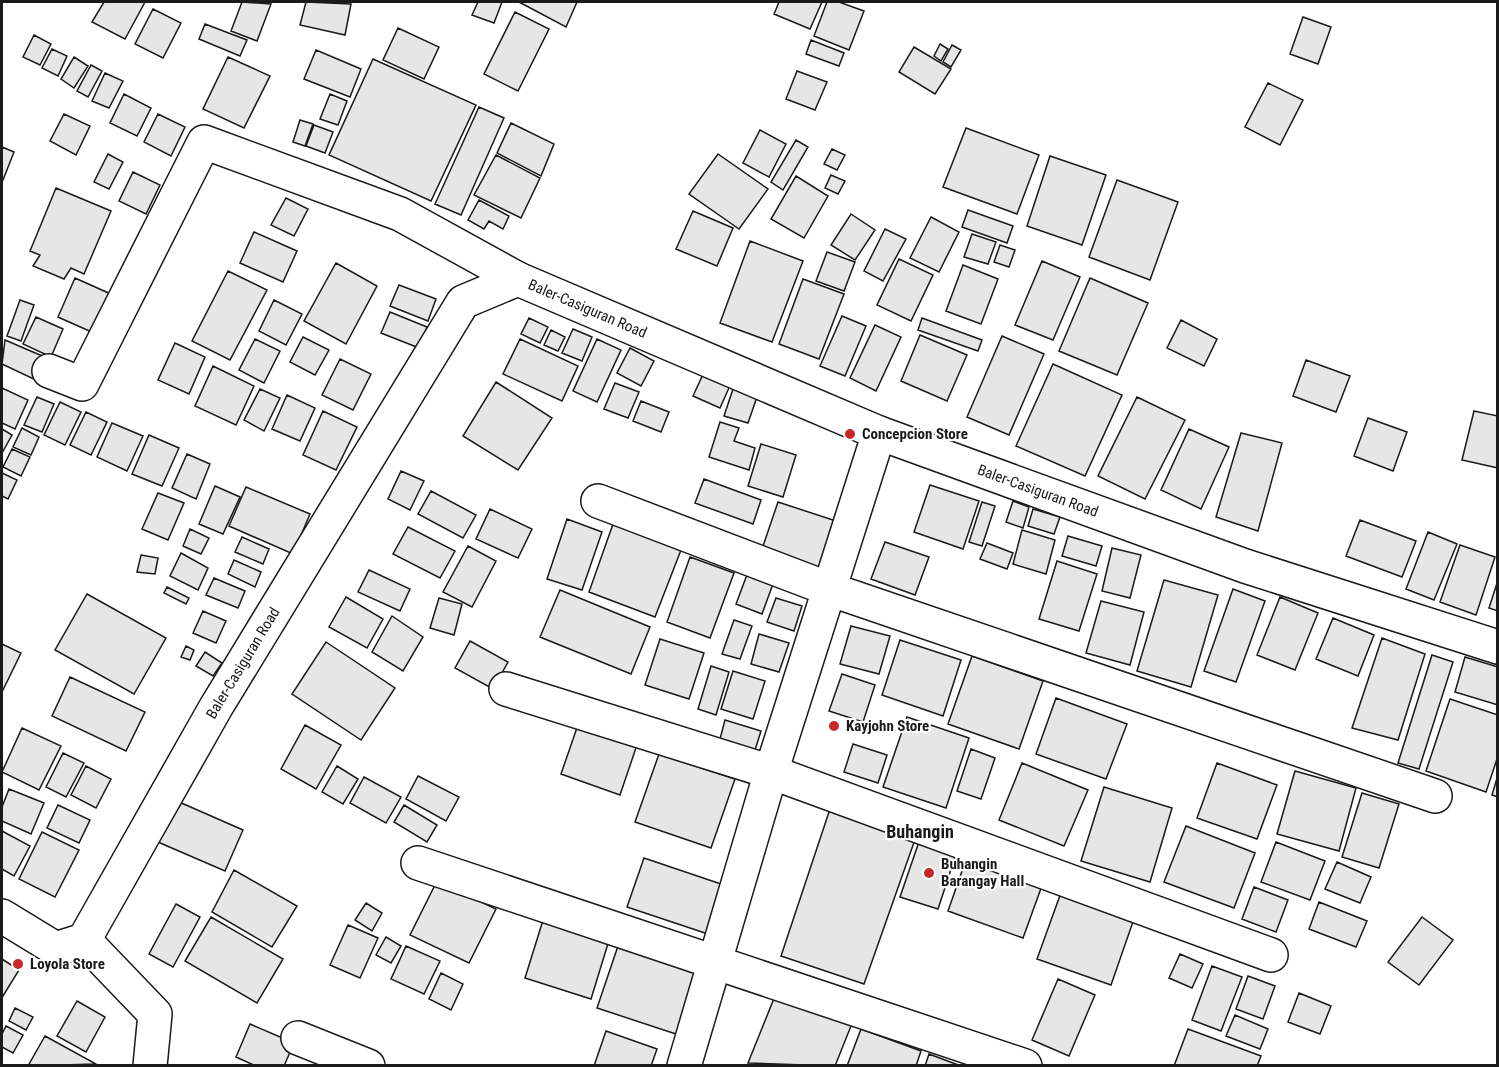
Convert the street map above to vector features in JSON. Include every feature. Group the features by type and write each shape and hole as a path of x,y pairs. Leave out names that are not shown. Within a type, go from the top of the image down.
{"street":[{"path":"49,371 82,384 204,142 400,214 518,279"},
{"name":"Baler-Casiguran Road","path":"84,940 216,707 464,302 518,279 879,433 1245,566 1497,647"},
{"path":"684,1065 771,772 879,433"},
{"path":"598,501 829,589 1435,796"},
{"path":"506,689 771,772 1271,955"},
{"path":"418,863 1025,1065"},
{"path":"2,916 56,949 84,940 155,1014 150,1065"},
{"path":"298,1038 368,1065"}],"building":[{"path":"104,2 145,2 125,39 92,22"},
{"path":"242,2 271,4 257,41 231,31"},
{"path":"306,2 351,4 345,35 300,25"},
{"path":"478,2 502,2 494,23 472,15"},
{"path":"519,2 577,2 566,27"},
{"path":"779,2 822,2 810,29 774,14"},
{"path":"827,2 839,2 864,11 849,50 814,36"},
{"path":"153,9 181,23 163,58 135,44"},
{"path":"515,12 549,29 518,91 484,74"},
{"path":"1303,17 1331,27 1318,64 1290,54"},
{"path":"205,24 247,40 240,56 199,39"},
{"path":"398,28 439,47 424,79 383,60"},
{"path":"34,35 51,44 40,65 23,57"},
{"path":"811,40 844,53 839,66 806,54"},
{"path":"940,44 948,49 941,61 934,56"},
{"path":"952,45 961,50 951,67 943,62"},
{"path":"914,47 951,69 935,94 899,72"},
{"path":"52,49 67,56 58,76 42,68"},
{"path":"316,50 361,69 350,97 304,79"},
{"path":"74,57 88,66 74,88 61,79"},
{"path":"228,57 270,76 244,128 203,109"},
{"path":"373,59 476,105 431,201 329,155"},
{"path":"91,65 102,71 88,97 77,91"},
{"path":"797,71 827,82 815,110 786,99"},
{"path":"105,73 123,81 109,108 92,101"},
{"path":"1268,83 1303,100 1280,145 1245,127"},
{"path":"124,94 151,108 137,136 110,123"},
{"path":"330,94 347,101 338,125 320,119"},
{"path":"479,107 504,118 461,215 435,204"},
{"path":"64,114 90,126 76,155 50,141"},
{"path":"158,114 185,127 171,156 144,142"},
{"path":"300,120 313,124 305,146 293,142"},
{"path":"511,123 554,144 541,176 497,153"},
{"path":"314,125 333,132 325,153 306,146"},
{"path":"966,128 1039,155 1017,214 943,187"},
{"path":"760,130 786,144 769,177 743,163"},
{"path":"796,140 808,147 783,190 771,182"},
{"path":"2,147 14,152 3,180 2,179"},
{"path":"832,149 845,155 837,170 824,164"},
{"path":"108,154 123,162 109,189 94,182"},
{"path":"718,154 768,189 739,229 689,194"},
{"path":"496,155 540,178 521,218 474,195"},
{"path":"1050,156 1106,175 1082,245 1027,226"},
{"path":"133,172 160,185 146,214 119,201"},
{"path":"831,175 845,181 838,194 825,188"},
{"path":"796,176 828,196 804,238 771,219"},
{"path":"1117,180 1178,202 1150,280 1089,257"},
{"path":"56,188 111,211 84,274 71,268 64,279 33,266 40,255 30,251"},
{"path":"286,198 308,209 294,236 271,225"},
{"path":"479,200 509,216 503,229 489,221 484,229 468,220"},
{"path":"968,210 1013,226 1007,243 962,227"},
{"path":"693,211 733,228 717,266 676,249"},
{"path":"851,214 875,230 855,260 831,245"},
{"path":"931,217 959,232 939,272 910,258"},
{"path":"885,229 906,239 883,281 864,271"},
{"path":"254,232 297,251 283,282 240,263"},
{"path":"972,234 996,242 988,264 964,257"},
{"path":"750,241 803,261 772,342 720,323"},
{"path":"1000,245 1015,250 1009,267 994,262"},
{"path":"827,252 855,262 844,291 816,281"},
{"path":"899,259 933,275 911,321 877,305"},
{"path":"1042,261 1080,277 1053,340 1015,325"},
{"path":"336,263 377,286 346,344 304,321"},
{"path":"963,265 998,279 981,324 946,311"},
{"path":"228,271 267,290 230,360 192,341"},
{"path":"75,278 113,295 96,334 58,317"},
{"path":"1090,278 1148,303 1117,375 1059,351"},
{"path":"803,279 844,294 819,359 779,344"},
{"path":"399,285 436,299 428,321 390,306"},
{"path":"20,300 34,305 21,341 7,336"},
{"path":"274,300 302,314 286,345 259,331"},
{"path":"390,312 427,327 419,348 381,333"},
{"path":"842,316 866,326 845,376 820,366"},
{"path":"36,317 63,329 51,357 23,344"},
{"path":"529,318 548,327 540,343 521,334"},
{"path":"922,318 982,340 978,351 918,330"},
{"path":"1181,320 1217,339 1204,366 1167,348"},
{"path":"875,325 901,337 876,391 850,378"},
{"path":"573,329 592,337 582,361 562,353"},
{"path":"551,330 565,337 558,351 544,345"},
{"path":"920,335 967,355 947,401 901,381"},
{"path":"1002,336 1044,354 1009,435 967,417"},
{"path":"303,337 329,350 315,375 290,362"},
{"path":"255,339 280,351 264,383 239,370"},
{"path":"520,339 578,366 562,401 503,374"},
{"path":"597,339 621,350 597,402 573,391"},
{"path":"5,340 47,358 40,382 2,364"},
{"path":"175,343 205,357 189,394 158,380"},
{"path":"630,348 654,361 641,386 617,373"},
{"path":"340,359 371,374 353,410 322,395"},
{"path":"1306,360 1350,376 1336,412 1293,396"},
{"path":"1053,364 1122,395 1085,476 1016,446"},
{"path":"213,366 254,386 236,425 195,406"},
{"path":"705,370 732,381 720,408 693,396"},
{"path":"496,382 552,418 518,470 463,436"},
{"path":"615,383 639,392 628,418 604,409"},
{"path":"735,383 759,391 748,423 724,416"},
{"path":"2,388 28,400 15,429 2,423"},
{"path":"260,389 280,398 264,431 244,420"},
{"path":"287,395 315,408 300,441 272,429"},
{"path":"37,397 54,404 42,432 24,425"},
{"path":"1137,397 1185,420 1145,499 1098,476"},
{"path":"641,401 669,412 661,432 633,421"},
{"path":"60,402 81,412 65,445 44,435"},
{"path":"323,411 357,427 336,470 303,455"},
{"path":"1474,411 1498,416 1498,468 1462,460"},
{"path":"86,412 107,422 91,455 70,445"},
{"path":"1368,418 1407,432 1393,471 1354,456"},
{"path":"720,422 739,428 734,441 755,448 749,470 709,457"},
{"path":"112,423 143,436 127,471 97,457"},
{"path":"22,428 39,437 31,455 13,447"},
{"path":"2,429 12,435 2,453"},
{"path":"1189,429 1229,447 1201,509 1161,490"},
{"path":"1241,433 1282,443 1258,531 1216,517"},
{"path":"149,435 179,448 162,486 132,474"},
{"path":"761,444 796,455 783,497 748,486"},
{"path":"12,449 30,457 21,476 3,467"},
{"path":"187,454 210,464 196,499 172,488"},
{"path":"401,471 424,481 410,510 388,499"},
{"path":"2,473 17,480 8,499 2,496"},
{"path":"704,479 761,500 753,524 695,503"},
{"path":"930,485 979,501 963,549 914,532"},
{"path":"215,486 240,497 223,534 199,524"},
{"path":"246,487 310,514 293,554 229,526"},
{"path":"431,491 476,515 463,538 418,514"},
{"path":"158,493 184,503 168,540 142,529"},
{"path":"1013,501 1029,507 1023,528 1006,522"},
{"path":"778,502 839,522 823,569 762,549"},
{"path":"982,502 995,506 982,546 969,542"},
{"path":"490,509 532,529 518,558 476,539"},
{"path":"1033,509 1060,517 1054,534 1028,526"},
{"path":"567,519 602,532 582,590 547,579"},
{"path":"1360,520 1416,541 1402,577 1346,556"},
{"path":"613,524 681,550 655,617 589,592"},
{"path":"408,527 455,551 440,578 393,554"},
{"path":"190,529 209,538 201,554 183,546"},
{"path":"1022,530 1055,540 1046,574 1013,564"},
{"path":"1428,532 1457,544 1434,600 1406,589"},
{"path":"1068,536 1102,546 1096,566 1062,556"},
{"path":"242,537 269,549 263,564 235,552"},
{"path":"885,542 929,557 915,595 871,579"},
{"path":"987,543 1013,553 1007,569 980,559"},
{"path":"1460,545 1495,557 1476,615 1440,602"},
{"path":"468,546 496,561 472,607 443,592"},
{"path":"1112,548 1141,555 1130,598 1102,591"},
{"path":"181,553 208,568 198,590 170,576"},
{"path":"141,555 158,558 155,574 137,572"},
{"path":"690,557 734,573 710,638 667,622"},
{"path":"234,560 261,572 255,587 228,574"},
{"path":"1057,561 1097,574 1079,631 1039,619"},
{"path":"751,564 777,573 762,614 736,604"},
{"path":"369,570 410,589 400,611 358,592"},
{"path":"214,578 245,591 238,608 206,595"},
{"path":"1164,580 1218,595 1191,687 1137,671"},
{"path":"1498,580 1498,611 1489,608"},
{"path":"167,587 189,598 186,604 164,593"},
{"path":"1233,589 1265,601 1236,682 1204,671"},
{"path":"560,590 650,627 631,674 540,637"},
{"path":"87,594 166,638 134,694 55,650"},
{"path":"346,597 383,619 367,648 329,627"},
{"path":"1280,597 1318,613 1295,670 1257,655"},
{"path":"439,598 462,604 454,635 430,628"},
{"path":"776,598 802,606 794,631 767,622"},
{"path":"1101,601 1144,612 1130,665 1086,653"},
{"path":"203,611 226,621 216,643 193,633"},
{"path":"392,616 423,637 403,671 372,652"},
{"path":"1333,618 1374,635 1358,676 1316,659"},
{"path":"734,620 752,626 740,659 722,654"},
{"path":"851,626 890,636 879,674 840,664"},
{"path":"759,634 789,643 779,672 751,664"},
{"path":"1382,638 1425,654 1398,740 1352,728"},
{"path":"660,639 704,653 689,699 645,685"},
{"path":"900,640 961,660 943,716 882,695"},
{"path":"470,641 508,662 493,689 455,668"},
{"path":"326,642 395,688 361,740 292,694"},
{"path":"2,644 21,653 2,692"},
{"path":"186,646 194,650 190,660 181,657"},
{"path":"205,652 222,663 213,676 196,666"},
{"path":"1432,655 1453,662 1419,769 1398,763"},
{"path":"972,656 1043,681 1019,749 948,724"},
{"path":"1465,657 1498,667 1498,705 1455,692"},
{"path":"711,666 729,672 716,715 698,709"},
{"path":"733,671 765,681 753,719 721,709"},
{"path":"842,674 875,685 863,722 829,711"},
{"path":"70,677 145,712 126,751 52,716"},
{"path":"1056,698 1127,724 1106,779 1036,754"},
{"path":"1450,699 1498,715 1498,756 1486,792 1426,771"},
{"path":"907,717 969,738 946,808 883,787"},
{"path":"580,719 639,739 620,795 561,774"},
{"path":"725,720 761,731 755,750 720,739"},
{"path":"305,725 341,745 316,789 281,769"},
{"path":"22,728 61,746 39,790 2,772"},
{"path":"853,744 887,755 878,783 844,772"},
{"path":"971,749 995,758 981,799 957,791"},
{"path":"63,753 84,763 66,797 46,787"},
{"path":"659,754 735,779 711,848 635,822"},
{"path":"1022,763 1088,790 1064,846 999,820"},
{"path":"1217,763 1277,785 1257,839 1197,818"},
{"path":"86,766 111,779 96,808 71,795"},
{"path":"337,766 358,779 343,804 322,792"},
{"path":"1295,771 1356,788 1339,851 1277,834"},
{"path":"1498,775 1498,797 1492,795"},
{"path":"418,776 459,797 446,821 406,799"},
{"path":"364,777 401,797 386,823 350,803"},
{"path":"1104,787 1172,808 1150,882 1081,861"},
{"path":"9,789 44,803 31,834 2,821 2,807"},
{"path":"1362,793 1399,804 1379,868 1342,857"},
{"path":"170,798 243,830 225,871 151,839"},
{"path":"833,800 918,831 864,984 781,956"},
{"path":"58,805 90,820 79,843 47,828"},
{"path":"404,805 437,825 427,842 394,822"},
{"path":"1186,826 1255,853 1234,908 1164,882"},
{"path":"2,831 30,846 14,876 2,869"},
{"path":"42,832 79,850 55,897 19,879"},
{"name":"Buhangin Barangay Hall","path":"921,836 958,848 938,909 900,897"},
{"path":"1276,842 1325,861 1310,900 1261,882"},
{"path":"968,854 1044,880 1023,938 948,911"},
{"path":"644,858 724,885 708,934 627,907"},
{"path":"1337,862 1371,877 1360,903 1325,889"},
{"path":"234,870 297,906 272,947 212,912"},
{"path":"437,881 496,909 469,963 410,935"},
{"path":"1254,887 1288,900 1276,932 1242,919"},
{"path":"1062,890 1135,916 1111,985 1037,959"},
{"path":"1319,902 1367,921 1356,947 1309,929"},
{"path":"366,903 382,913 372,931 355,920"},
{"path":"176,904 200,917 173,967 149,954"},
{"path":"211,917 283,959 257,1003 185,961"},
{"path":"544,917 610,937 591,999 525,978"},
{"path":"1422,917 1453,940 1419,985 1388,962"},
{"path":"348,925 378,938 360,978 330,965"},
{"path":"386,937 401,946 391,963 376,955"},
{"path":"620,940 705,968 682,1036 597,1008"},
{"path":"406,946 440,961 424,994 391,979"},
{"path":"1180,954 1203,964 1192,988 1169,978"},
{"path":"2,959 19,970 3,996 2,995"},
{"path":"1212,966 1242,977 1221,1031 1192,1020"},
{"path":"441,973 463,984 451,1010 429,999"},
{"path":"1248,976 1275,986 1263,1019 1236,1009"},
{"path":"1058,979 1095,995 1069,1056 1032,1040"},
{"path":"777,991 853,1021 835,1066 748,1063"},
{"path":"1299,993 1331,1006 1320,1034 1288,1022"},
{"path":"77,1001 105,1017 86,1052 57,1036"},
{"path":"15,1008 33,1017 26,1030 9,1021"},
{"path":"1235,1015 1268,1029 1260,1049 1226,1036"},
{"path":"250,1024 294,1043 284,1066 256,1066 236,1057"},
{"path":"6,1026 23,1035 13,1053 2,1047 2,1034"},
{"path":"861,1029 921,1051 916,1066 847,1066"},
{"path":"1188,1029 1261,1056 1257,1066 1174,1066"},
{"path":"606,1031 657,1049 651,1066 594,1066"},
{"path":"45,1036 96,1064 28,1066"},
{"path":"929,1054 961,1066 925,1066"}],"place":[{"name":"Concepcion Store","path":"850,434"},
{"name":"Kayjohn Store","path":"834,726"},
{"name":"Buhangin Barangay Hall","path":"929,873"},
{"name":"Loyola Store","path":"18,964"}],"district":[{"name":"Buhangin","path":"920,832"}]}
